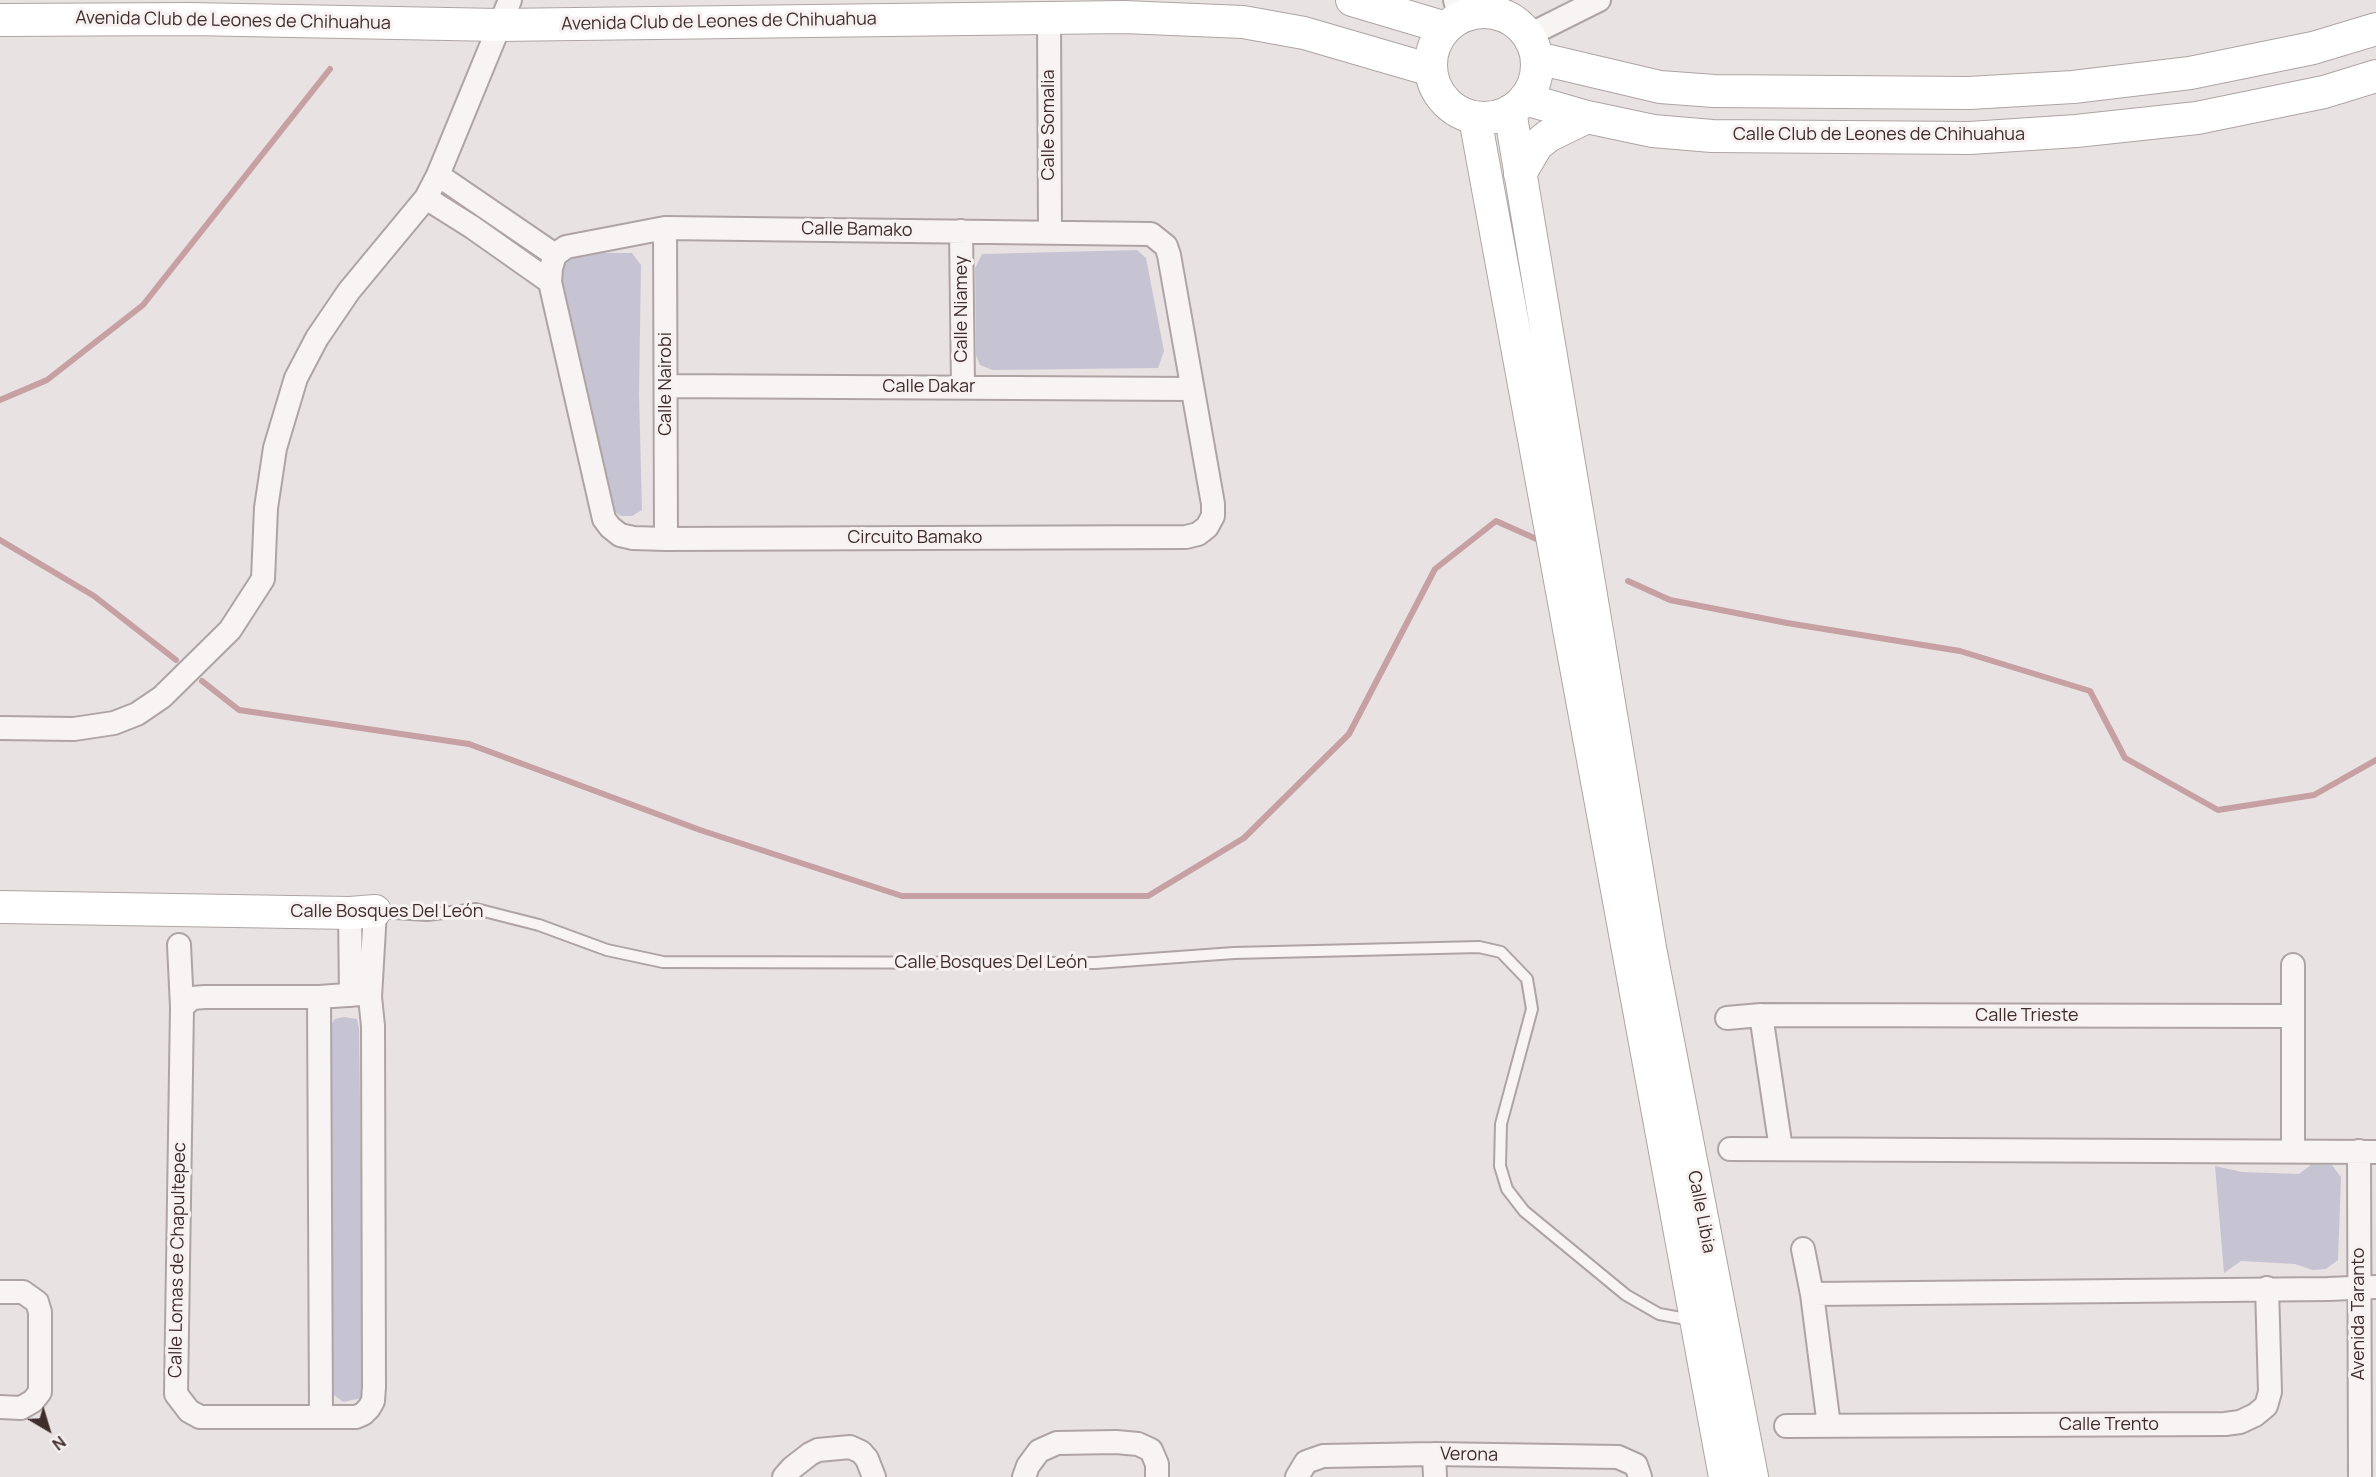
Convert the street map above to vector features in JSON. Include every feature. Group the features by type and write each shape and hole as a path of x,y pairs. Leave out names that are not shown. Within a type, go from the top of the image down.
{"street":[{"path":"1352,0 1501,14 1517,22 1533,46 1538,73 1533,87 1518,105 1493,118 1475,118 1458,112 1445,101 1436,87 1431,70 1434,47 1466,11"},
{"path":"1533,46 1599,0"},
{"name":"Avenida Club de Leones de Chihuahua","path":"0,20 196,9 1124,17 1243,22 1304,33 1431,70"},
{"path":"0,728 74,729 114,723 137,714 162,697 230,630 263,579 266,508 275,448 296,378 316,338 349,291 426,198 438,175 505,13"},
{"name":"Calle Somalia","path":"1049,17 1050,232"},
{"path":"1533,46 1599,74 1671,88 1714,91 1969,93 2073,87 2190,73 2313,48 2376,29"},
{"name":"Calle Club de Leones de Chihuahua","path":"1518,105 1653,131 1712,136 1970,138 2076,131 2197,118 2324,92 2376,76"},
{"path":"1518,105 1520,174 1638,948"},
{"path":"1520,174 1537,145 1548,136 1587,117"},
{"path":"1475,118 1638,948"},
{"path":"426,198 550,282 555,255 438,175"},
{"name":"Calle Bamako","path":"555,255 566,247 665,228 1151,234 1166,246 1169,255 1213,504 1213,516 1207,527"},
{"name":"Calle Nairobi","path":"665,228 666,539"},
{"name":"Calle Niamey","path":"962,231 963,387"},
{"name":"Circuito Bamako","path":"550,282 604,519 620,535 633,538 666,539 1186,537 1198,534 1207,527"},
{"name":"Calle Dakar","path":"666,386 1191,389"},
{"name":"Calle Bosques Del León","path":"0,907 363,912"},
{"name":"Calle Lomas de Chapultepec","path":"179,945 182,1006 176,1394 189,1412 200,1417 356,1417 369,1408 373,1401 374,1038 361,996 363,912"},
{"name":"Calle Libia","path":"1638,948 1696,1321 1725,1477"},
{"name":"Calle Libia","path":"1638,948 1752,1477"},
{"path":"2293,1152 2294,965"},
{"path":"182,1006 192,998 205,997 361,996"},
{"path":"319,997 321,1417"},
{"path":"1761,1015 1781,1149"},
{"name":"Calle Trieste","path":"1727,1018 1761,1015 2293,1016"},
{"path":"1730,1149 2367,1151"},
{"name":"Avenida Taranto","path":"2360,1477 2368,1287 2367,1151"},
{"path":"1803,1249 1812,1294 1829,1426"},
{"path":"1812,1294 2368,1287"},
{"name":"Calle Trento","path":"1786,1426 2225,1424 2240,1422 2255,1415 2266,1406 2270,1392 2267,1288"},
{"path":"0,1292 23,1292 37,1302 40,1312 40,1392 33,1401 21,1408 0,1407"},
{"path":"1024,1477 1028,1466 1039,1451 1057,1443 1138,1444 1151,1450 1157,1471"},
{"path":"784,1477 792,1468 818,1450 850,1447 861,1452 867,1459 874,1477"},
{"path":"1434,1454 1435,1477"},
{"name":"Verona","path":"1297,1477 1306,1462 1323,1456 1434,1454 1618,1457 1636,1465 1640,1477"}],"lane":[{"name":"Calle Bosques Del León","path":"363,912 427,915 476,909 539,925 607,950 663,962 1095,963 1234,953 1479,947 1501,952 1527,979 1532,1009 1501,1124 1500,1166 1508,1189 1524,1211 1626,1295 1659,1314 1696,1321"}],"shaded area":[{"path":"1137,250 1146,258 1164,351 1158,368 992,370 980,365 976,355 975,268 982,254"},
{"path":"565,253 632,253 641,265 639,394 642,510 632,516 621,516 615,512 558,268"},
{"path":"344,1017 357,1019 359,1028 364,1384 362,1398 343,1402 334,1395 333,1374 330,1026 335,1019"},
{"path":"2312,1164 2332,1165 2341,1177 2338,1260 2326,1269 2313,1270 2295,1264 2241,1261 2224,1273 2215,1166 2242,1172 2299,1174"}],"waterway":[{"path":"0,400 47,380 143,305 330,69"},
{"path":"202,681 239,710 469,744 700,830 902,896 1148,896 1244,838 1349,734 1435,569 1496,521 1541,541"},
{"path":"0,540 94,596 176,660"},
{"path":"1628,581 1670,600 1787,623 1960,651 2090,691 2125,758 2218,810 2314,795 2376,760"}]}
